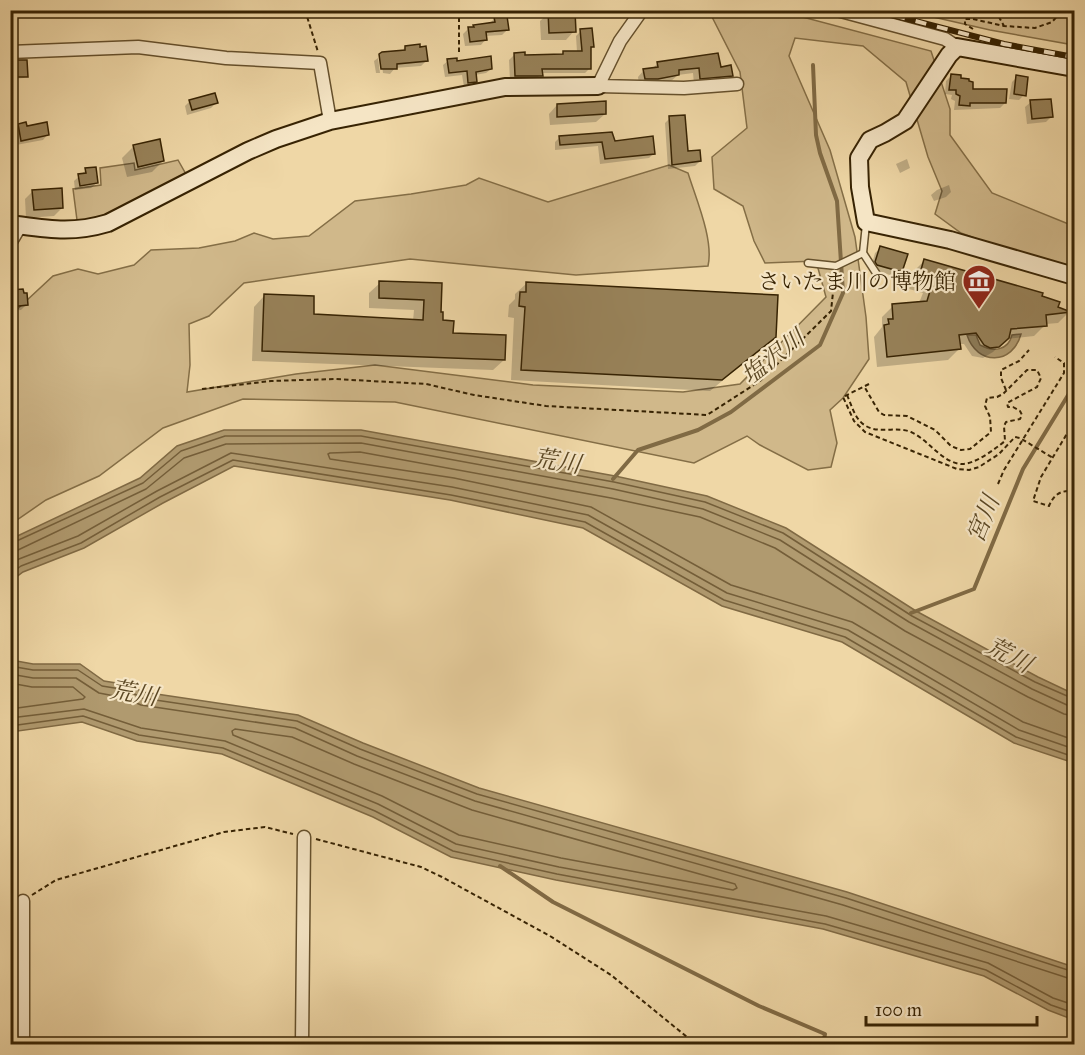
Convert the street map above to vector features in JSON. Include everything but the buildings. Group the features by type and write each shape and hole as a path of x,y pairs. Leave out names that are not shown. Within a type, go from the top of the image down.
{"street":[{"path":"598,87 620,41 642,10"},
{"path":"837,10 945,39 957,47 1074,68"},
{"path":"10,52 138,47 226,58 320,63 330,121"},
{"path":"957,47 905,121 870,140 859,158 860,187 866,222 950,240 1074,276"},
{"path":"17,225 64,231 108,223 248,151 330,121 505,87 684,88 737,84"},
{"path":"302,1044 304,837"},
{"path":"23,901 23,1044"}],"lane":[{"path":"866,222 863,253 878,276"},
{"path":"10,249 17,225"},
{"path":"808,263 836,266 863,253"}],"path":[{"path":"305,10 320,63"},
{"path":"459,10 459,52"},
{"path":"995,10 1004,26"},
{"path":"973,29 965,24 965,19 1004,26 1035,28 1052,22 1063,10"},
{"path":"202,389 271,381 335,379 426,384 474,395 546,406 707,415 760,381 831,311 836,266"},
{"path":"1006,390 1001,378 1001,370 1019,362 1029,350"},
{"path":"998,484 1064,373 1064,363 1055,357"},
{"path":"847,395 859,421 868,428 908,430 920,436 943,457 959,464 966,464 979,459 1005,441 1006,422 1020,419 1022,415 1017,409 1008,407 1007,403 1037,387 1041,378 1040,374 1033,369 1027,370 998,397 987,398 985,406 990,417 991,432 966,450 951,446 934,430 915,419 907,416 884,415 879,412 864,386"},
{"path":"869,384 843,397 849,413 859,428 957,470 979,467 1008,446 1015,437 1053,458"},
{"path":"1074,422 1041,477 1033,501 1048,506 1060,493 1074,491"},
{"path":"23,901 56,880 224,832 265,827 421,867 442,877 550,936 611,975 694,1044"}],"shaded area":[{"path":"709,11 780,11 931,51 950,109 950,135 992,193 1074,225 1074,274 961,233 935,214 942,191 928,157 906,82 863,46 795,38 789,56 830,150 855,237 866,317 869,359 843,398 830,410 837,443 831,467 808,470 747,436 694,463 395,402 243,399 163,428 99,476 46,500 11,524 11,315 53,276 78,269 98,274 134,265 151,250 199,248 235,241 254,233 273,239 309,236 355,201 466,185 479,178 548,202 669,165 688,173 709,244 708,266 576,275 410,259 244,283 209,316 189,324 190,365 187,392 296,374 375,365 533,385 683,392 740,384 826,297 816,261 765,263 754,241 743,206 714,189 712,157 747,128 740,72"},
{"path":"907,11 1074,11 1074,45 990,30"},
{"path":"178,160 187,176 99,217 77,220 73,189 101,185 100,168 134,163 135,170"}],"water":[{"path":"1021,334 1011,352 995,358 979,352 967,335 976,335 980,345 990,349 999,349 1007,344 1012,335"},
{"path":"224,430 361,430 615,476 707,496 786,528 916,611 1074,694 1074,763 1014,743 842,642 722,606 583,528 450,500 234,466 84,548 23,572 11,581 11,539 140,478 177,446"},
{"name":"荒川","path":"11,660 33,664 80,664 104,681 129,685 143,692 298,715 479,788 847,892 1074,967 1074,1020 1048,1010 984,976 823,929 556,880 451,857 373,817 222,754 137,741 82,722 11,732"}],"waterway":[{"name":"塩沢川","path":"613,479 638,450 698,430 731,412 820,345 843,293 837,201 816,135 813,65"},
{"name":"宮川","path":"911,613 974,589 1023,469 1074,388"},
{"path":"500,866 553,902 759,1006 825,1034 823,1044"}],"railway":[{"path":"873,10 1004,44 1074,57"}],"place":[{"name":"さいたま川の博物館","path":"979,310"}]}
